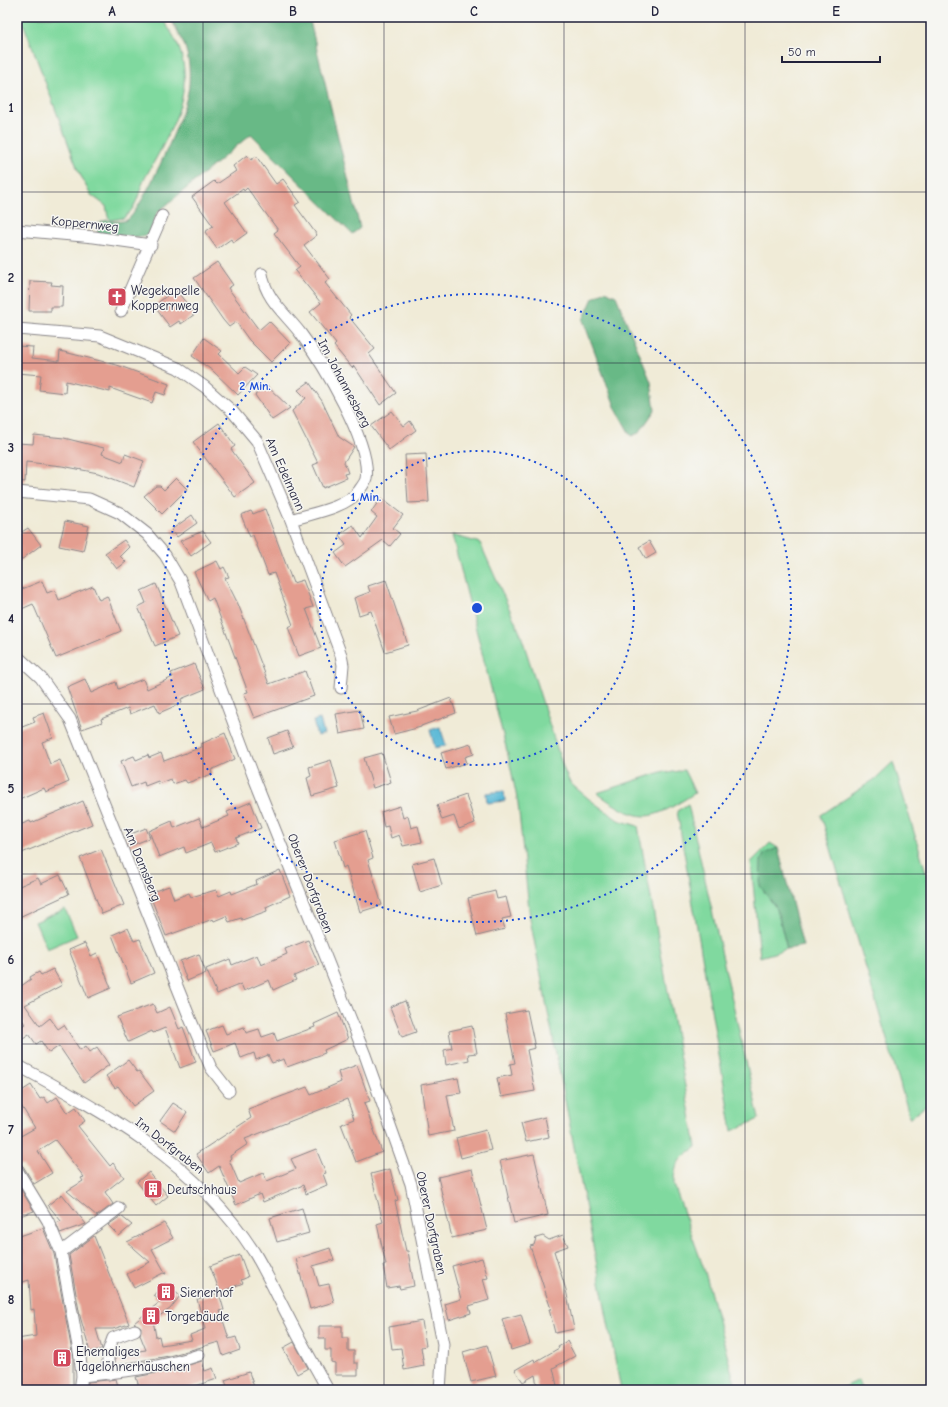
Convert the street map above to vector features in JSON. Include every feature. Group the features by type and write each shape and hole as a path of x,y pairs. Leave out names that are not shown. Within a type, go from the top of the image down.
{"street":[{"path":"121,311 162,216"},
{"name":"Koppernweg","path":"17,230 151,244"},
{"name":"Im Johannesberg","path":"262,274 263,282 272,300 314,352 355,428 364,457 366,480 357,493 340,504 291,520"},
{"name":"Am Edelmann","path":"17,329 100,336 178,368 205,387 232,411 257,442 291,520 341,655 343,665 341,688"},
{"name":"Oberer Dorfgraben","path":"17,492 89,500 120,513 147,534 165,555 180,582 252,775 365,1055 411,1184 443,1344 440,1390"},
{"name":"Am Damsberg","path":"17,656 41,678 70,720 211,1068 229,1091"},
{"name":"Im Dorfgraben","path":"17,1065 106,1114 124,1126 165,1155 198,1184 221,1208 254,1252 328,1390"},
{"path":"17,1170 48,1221 61,1252 80,1357 82,1376 80,1390"},
{"path":"61,1252 119,1208"},
{"path":"108,1374 108,1352 113,1338 135,1330"},
{"path":"82,1376 108,1374 180,1362 199,1355"}],"green space":[{"path":"21,17 160,17 174,38 182,58 184,78 182,98 176,118 167,138 143,181 136,203 124,218 111,220 108,217 106,206 90,194 78,170"},
{"path":"169,17 309,17 360,228 352,234 251,134 157,213 149,235 142,237 98,234 97,224 107,220 125,221 132,215 156,174 184,107 189,85 188,57 183,41"},
{"path":"605,291 616,296 651,382 655,410 639,433 631,436 616,409 583,320 593,298"},
{"path":"452,535 480,543 521,635 564,770 570,783 618,820 638,826 696,1147 685,1155 676,1166 674,1185 705,1272 733,1377 739,1390 621,1390 530,919 518,803 508,755"},
{"path":"893,762 931,889 931,1102 910,1118 821,815 875,779"},
{"path":"684,770 695,793 667,810 656,814 646,816 636,815 625,811 597,793 664,771 668,773"},
{"path":"688,804 759,1119 732,1131 677,811"},
{"path":"770,843 778,848 764,854 760,885 777,909 787,949 760,957 751,862"},
{"path":"778,848 803,946 787,949 777,909 760,886 761,861 764,854"},
{"path":"65,909 77,936 47,949 35,922"},
{"path":"859,1380 862,1390 838,1390"}],"water":[{"path":"320,719 324,734 317,736 313,721"},
{"path":"440,727 446,745 435,748 430,730"},
{"path":"504,791 505,801 487,803 486,793"}],"building":[{"path":"247,155 251,160 256,156 276,184 283,179 300,202 295,205 317,235 304,245 330,279 325,283 351,315 349,317 375,349 369,354 396,393 380,405 354,366 352,368 334,346 336,344 310,312 321,303 295,271 300,267 274,233 278,230 247,188 244,191 243,189 225,202 247,233 233,243 231,239 217,249 205,232 213,226 192,197 214,181 217,184 236,171 233,166"},
{"path":"217,262 233,285 228,288 259,330 269,321 290,343 271,362 249,340 236,322 229,327 194,278"},
{"path":"30,281 52,282 51,285 63,286 62,307 51,307 51,311 29,311"},
{"path":"175,289 195,314 181,324 179,321 170,327 154,306"},
{"path":"204,338 222,351 219,354 239,373 245,367 257,375 238,395 213,371 192,356"},
{"path":"17,346 33,347 32,358 59,361 60,351 117,365 169,384 165,395 156,392 152,403 110,388 110,392 66,381 65,393 39,390 41,375 17,373"},
{"path":"309,382 322,401 339,437 354,447 344,462 348,473 344,474 346,478 323,488 313,465 318,463 292,411 306,398 298,390"},
{"path":"267,386 290,408 272,420 255,395"},
{"path":"392,411 404,426 410,421 416,430 389,450 371,426"},
{"path":"219,423 235,446 231,449 255,483 235,497 193,442"},
{"path":"34,435 64,438 104,448 102,454 123,462 125,454 144,461 134,487 98,473 62,466 26,462 25,482 17,481 17,443 33,444"},
{"path":"426,454 429,502 408,503 405,455"},
{"path":"176,478 187,489 162,514 144,496 156,486 160,486 164,490"},
{"path":"381,498 403,515 393,528 400,534 390,546 383,540 345,567 335,553 346,545 339,535 353,525 362,538 377,517 371,512"},
{"path":"265,509 293,583 303,580 313,607 306,609 321,648 299,656 288,627 293,625 274,573 268,575 253,535 250,537 241,515 251,511 253,514"},
{"path":"192,515 197,523 177,537 171,530"},
{"path":"65,521 89,526 83,551 59,546"},
{"path":"28,528 41,545 17,563 17,535"},
{"path":"203,531 211,542 191,556 180,541"},
{"path":"124,540 129,547 120,556 126,562 117,569 105,553"},
{"path":"649,541 656,553 646,559 639,547"},
{"path":"217,561 221,569 224,567 229,577 225,578 238,604 269,684 305,671 314,696 254,718 244,693 248,692 213,598 208,601 194,572"},
{"path":"386,580 408,645 385,652 371,611 359,615 354,598 370,592 368,586"},
{"path":"42,581 47,593 55,590 59,600 93,586 99,600 107,596 121,631 56,658 33,604 17,611 17,591"},
{"path":"156,584 178,636 155,646 138,607 146,603 141,591"},
{"path":"194,664 205,689 181,699 182,703 159,713 155,704 130,714 128,708 101,719 102,722 82,729 67,687 85,679 91,693 116,682 118,689 143,679 147,689 173,677 171,673"},
{"path":"451,698 456,713 421,727 394,734 389,717 417,711"},
{"path":"360,710 364,729 340,734 336,714"},
{"path":"44,713 53,738 42,742 50,764 60,760 69,782 46,792 44,788 17,800 17,729 35,722 33,717"},
{"path":"287,731 293,747 273,754 268,738"},
{"path":"225,733 235,759 211,770 212,774 187,783 185,780 173,784 171,779 159,784 158,781 145,786 144,782 131,787 121,761 134,756 136,760 148,755 149,758 161,753 164,761 202,747 201,744"},
{"path":"471,744 474,754 465,757 467,763 446,769 441,753"},
{"path":"382,753 391,782 373,788 364,758"},
{"path":"331,760 339,788 312,796 307,778 311,776 309,767"},
{"path":"466,795 475,823 459,829 454,816 442,820 437,805"},
{"path":"83,801 92,824 17,855 17,826 30,821 31,823"},
{"path":"251,802 261,828 236,838 238,843 215,852 211,843 186,853 184,847 159,857 149,831 172,821 174,828 199,818 203,827 229,816 227,812"},
{"path":"400,806 403,818 408,816 411,828 418,826 422,842 403,846 399,835 391,838 388,826 384,827 381,812"},
{"path":"146,828 150,838 130,846 126,836"},
{"path":"365,831 373,858 368,860 382,905 360,912 346,866 343,868 335,840"},
{"path":"101,849 124,905 102,914 80,858"},
{"path":"434,858 442,885 420,892 412,864"},
{"path":"280,870 290,896 266,907 267,911 242,920 241,918 229,922 226,916 214,921 213,919 166,936 149,893 169,886 174,899 189,893 191,897 216,890 219,896 231,891 232,894 257,884 256,881"},
{"path":"60,875 69,894 17,918 17,887 38,878 41,884"},
{"path":"495,891 497,899 506,897 511,917 502,919 505,929 477,936 468,898"},
{"path":"128,928 134,941 140,939 154,973 131,983 112,935"},
{"path":"308,940 319,965 294,976 296,980 273,990 269,980 244,991 241,984 217,994 206,969 230,959 232,965 257,955 261,965 287,954 285,949"},
{"path":"85,943 91,956 97,953 111,988 88,998 69,950"},
{"path":"199,954 206,973 187,981 180,961"},
{"path":"53,969 62,985 25,1005 40,1026 50,1018 58,1029 64,1025 80,1050 86,1046 90,1052 97,1047 109,1065 84,1083 59,1046 49,1053 41,1041 36,1044 29,1034 17,1042 17,1029 25,1024 17,1013 17,989 31,979 30,977 39,972 41,975"},
{"path":"405,1001 416,1032 402,1037 390,1007"},
{"path":"153,1004 157,1013 170,1007 179,1029 183,1027 196,1062 180,1068 165,1028 153,1033 152,1031 128,1042 117,1017"},
{"path":"527,1010 535,1048 527,1050 535,1091 501,1097 497,1078 512,1075 510,1064 515,1063 505,1014"},
{"path":"338,1013 348,1039 324,1050 325,1053 287,1067 284,1059 272,1063 268,1055 256,1060 254,1053 241,1058 235,1043 214,1051 206,1031 222,1025 226,1034 244,1027 246,1033 259,1029 262,1037 274,1033 277,1041 315,1027 314,1024"},
{"path":"472,1026 477,1053 468,1054 469,1060 446,1065 444,1050 452,1048 449,1031"},
{"path":"128,1060 137,1072 139,1071 154,1091 133,1106 118,1086 115,1088 106,1076"},
{"path":"357,1065 370,1101 364,1103 382,1152 356,1162 341,1124 354,1119 347,1099 245,1139 248,1144 230,1156 231,1158 229,1160 239,1183 263,1173 267,1181 296,1169 291,1159 316,1149 326,1173 323,1174 327,1185 306,1194 303,1185 263,1202 260,1194 236,1205 219,1166 209,1173 196,1154 251,1118 248,1109 307,1087 311,1095 341,1082 338,1072"},
{"path":"458,1078 461,1093 447,1095 454,1131 428,1136 421,1085"},
{"path":"31,1085 40,1099 44,1097 48,1103 57,1097 67,1113 76,1107 85,1121 78,1126 110,1166 113,1163 124,1177 105,1192 113,1204 97,1216 67,1191 83,1181 81,1178 84,1177 55,1140 38,1151 52,1173 34,1184 23,1166 17,1163 17,1138 35,1128 17,1099 17,1094"},
{"path":"173,1103 187,1112 175,1131 160,1121"},
{"path":"545,1117 549,1137 526,1142 521,1123"},
{"path":"486,1130 491,1150 461,1158 456,1138"},
{"path":"534,1154 548,1215 514,1223 500,1161"},
{"path":"390,1169 398,1200 395,1201 406,1251 408,1251 414,1286 400,1289 399,1286 387,1288 383,1265 386,1265 377,1224 383,1222 371,1174"},
{"path":"472,1169 487,1230 452,1238 438,1177"},
{"name":"Deutschhaus","path":"149,1172 168,1196 156,1206 137,1182"},
{"path":"17,1183 34,1211 17,1217"},
{"path":"62,1194 86,1224 60,1233 56,1223 61,1221 48,1205"},
{"path":"302,1208 309,1233 277,1242 270,1218"},
{"path":"121,1216 132,1225 119,1236 108,1225"},
{"path":"164,1223 173,1238 152,1249 166,1274 163,1273 134,1288 127,1274 150,1262 127,1242"},
{"path":"43,1228 54,1254 73,1357 73,1390 17,1390 17,1339 36,1336 34,1309 31,1310 29,1280 17,1284 17,1237"},
{"path":"563,1235 568,1246 554,1251 566,1290 574,1329 555,1333 549,1309 551,1309 530,1246 534,1245 536,1238 543,1236 549,1240"},
{"path":"94,1236 129,1324 113,1329 96,1329 102,1349 90,1352 80,1316 69,1255"},
{"path":"330,1248 334,1260 313,1266 319,1286 329,1284 334,1302 310,1309 296,1259"},
{"path":"240,1255 248,1277 241,1280 243,1283 220,1292 210,1266"},
{"path":"482,1258 488,1278 483,1279 489,1300 469,1306 471,1313 449,1320 445,1304 461,1299 452,1266"},
{"path":"165,1283 180,1296 170,1309 153,1320 156,1337 159,1336 161,1345 192,1340 190,1335 205,1329 197,1299 219,1293 224,1310 220,1311 229,1339 236,1337 240,1350 223,1356 219,1342 169,1356 115,1365 115,1354 146,1350 140,1335 141,1327 134,1323 161,1301 154,1296"},
{"path":"521,1314 530,1344 511,1350 502,1319"},
{"path":"422,1321 426,1346 421,1347 424,1366 404,1370 401,1348 392,1349 389,1327"},
{"path":"319,1326 342,1326 342,1338 348,1338 348,1351 354,1351 354,1363 358,1363 358,1375 335,1375 335,1363 331,1362 331,1350 325,1350 325,1338 319,1338"},
{"path":"567,1341 575,1356 553,1368 558,1390 538,1390 535,1375 523,1382 515,1370 534,1359 535,1362 559,1348 558,1346"},
{"path":"294,1342 308,1368 297,1374 283,1348"},
{"path":"487,1345 496,1376 471,1382 463,1352"},
{"path":"202,1361 205,1371 213,1368 217,1379 182,1390 140,1390 136,1377 172,1370"},
{"path":"249,1372 255,1390 228,1390 225,1380"},
{"path":"116,1379 119,1390 87,1390 88,1382"}],"place":[{"name":"Wegekapelle Koppernweg","path":"117,297"},
{"name":"Deutschhaus","path":"153,1189"},
{"name":"Sienerhof","path":"166,1292"},
{"name":"Torgebäude","path":"151,1316"},
{"name":"Ehemaliges Tagelöhnerhäuschen","path":"62,1358"}]}
